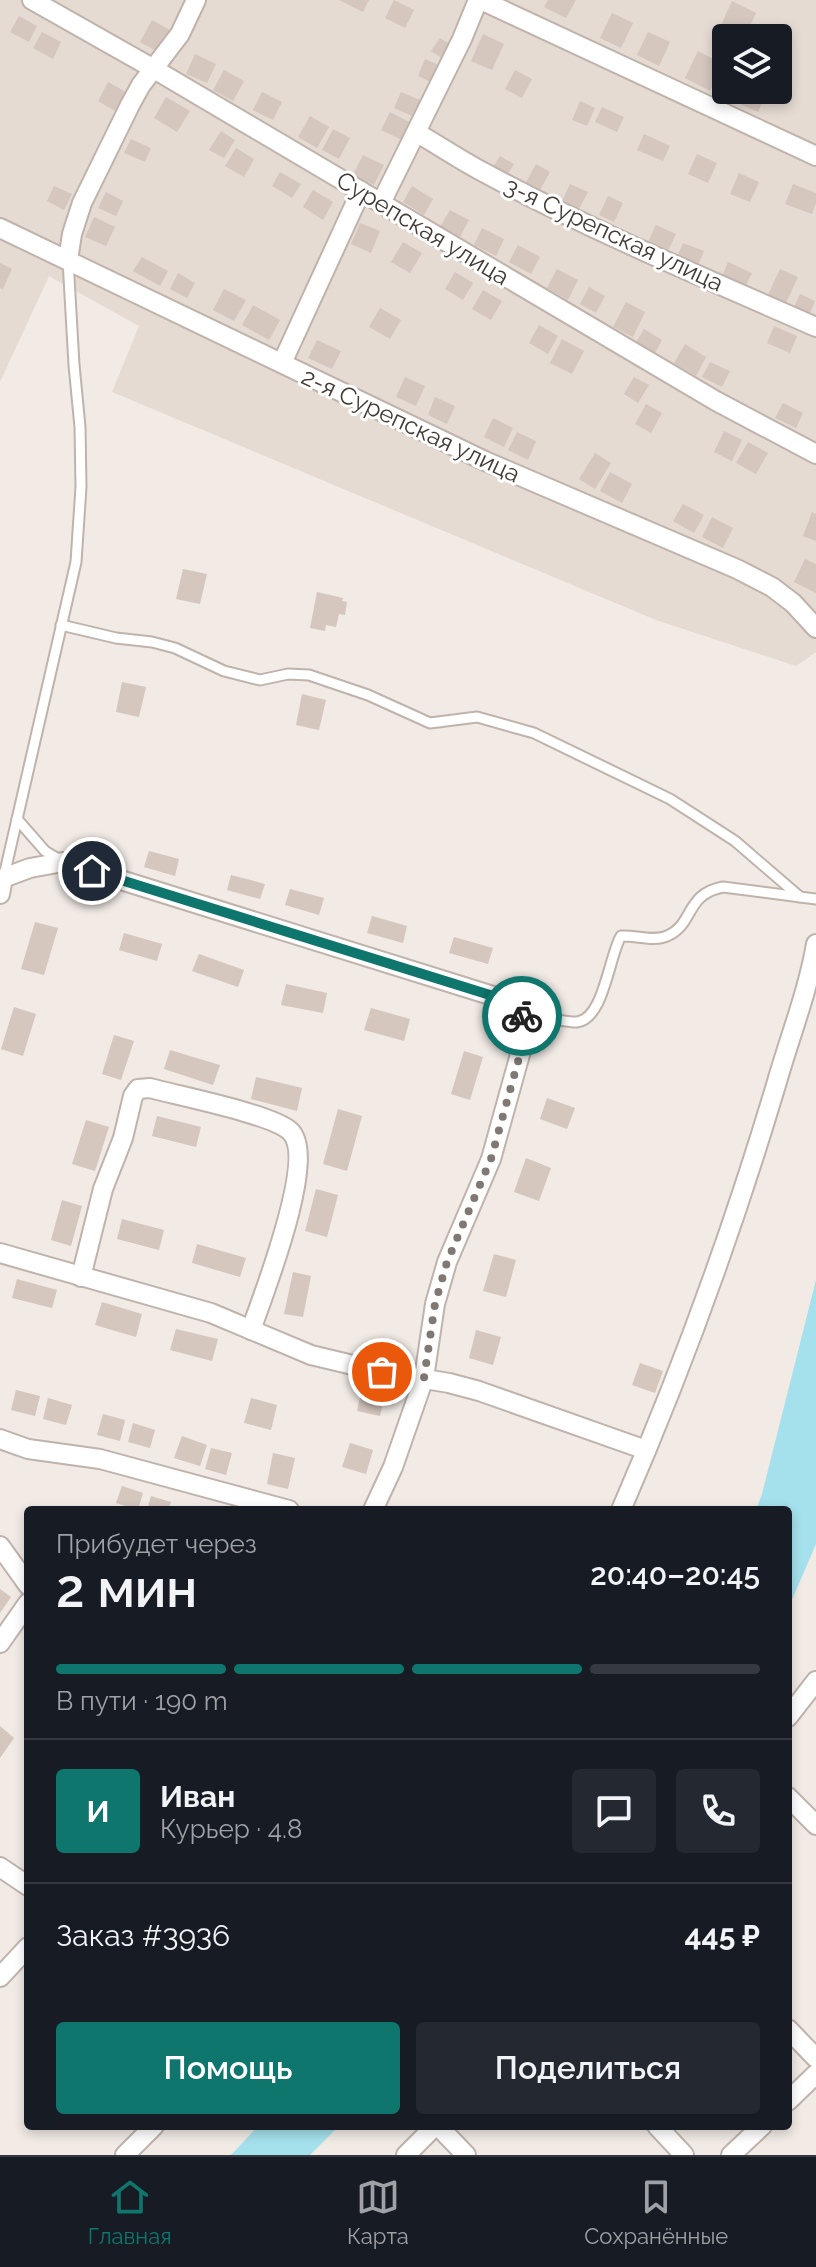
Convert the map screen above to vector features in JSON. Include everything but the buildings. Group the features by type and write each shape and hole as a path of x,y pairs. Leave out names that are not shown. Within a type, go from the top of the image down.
{"street":[{"name":"Сурепская улица","path":"32,0 716,401 816,454"},
{"path":"68,260 82,203 130,105 141,85 180,34 196,0"},
{"path":"381,203 479,0 816,156"},
{"name":"3-я Сурепская улица","path":"417,133 484,173 543,202 816,327"},
{"path":"282,363 361,191"},
{"name":"2-я Сурепская улица","path":"0,228 485,461 737,569 772,587 793,603 816,628"},
{"path":"2,886 30,868 63,862 506,1000 521,1013 524,1040 491,1159 453,1248 435,1304 424,1378 393,1467 375,1506"},
{"path":"623,1506 701,1308 752,1164 816,944"},
{"path":"81,1277 103,1189 123,1138 133,1096 138,1089 150,1088 248,1114 290,1131 297,1140 299,1157 296,1185 278,1251 251,1330"},
{"path":"0,1253 211,1313 311,1355 479,1391 646,1450"},
{"path":"0,1439 28,1449 100,1459 274,1506"},
{"path":"0,1546 24,1579"},
{"path":"0,1643 24,1609"},
{"path":"792,1712 816,1681"},
{"path":"792,1801 816,1825"},
{"path":"0,1867 24,1883"},
{"path":"0,1977 24,1951"},
{"path":"792,2033 816,2058"},
{"path":"792,2097 816,2074"},
{"path":"125,2155 150,2130"},
{"path":"406,2155 432,2130"},
{"path":"440,2130 466,2155"},
{"path":"661,2130 684,2155"},
{"path":"731,2155 758,2130"}],"lane":[{"path":"2,886 76,562 81,487 80,427 68,260"},
{"path":"61,625 175,648 224,671 260,680 288,674 309,675 368,695 430,723 477,717 534,733 670,799 735,841 800,897"},
{"path":"17,819 45,851 63,862"},
{"path":"521,1013 578,1022 588,1017 599,1003 621,936 658,939 670,936 708,889 723,887 816,899"}],"shaded area":[{"path":"0,0 816,0 816,652 796,666 656,620 112,392 139,326 49,276 0,382"}],"water":[{"path":"816,1280 816,1544 792,1600 792,1506 758,1506"},
{"path":"254,2130 335,2130 310,2155 231,2155"}],"way so far":[{"path":"382,1372 424,1378 435,1304 458,1233 491,1159 524,1040 522,1016"}],"route":[{"path":"92,871 506,1000 522,1016"}]}
